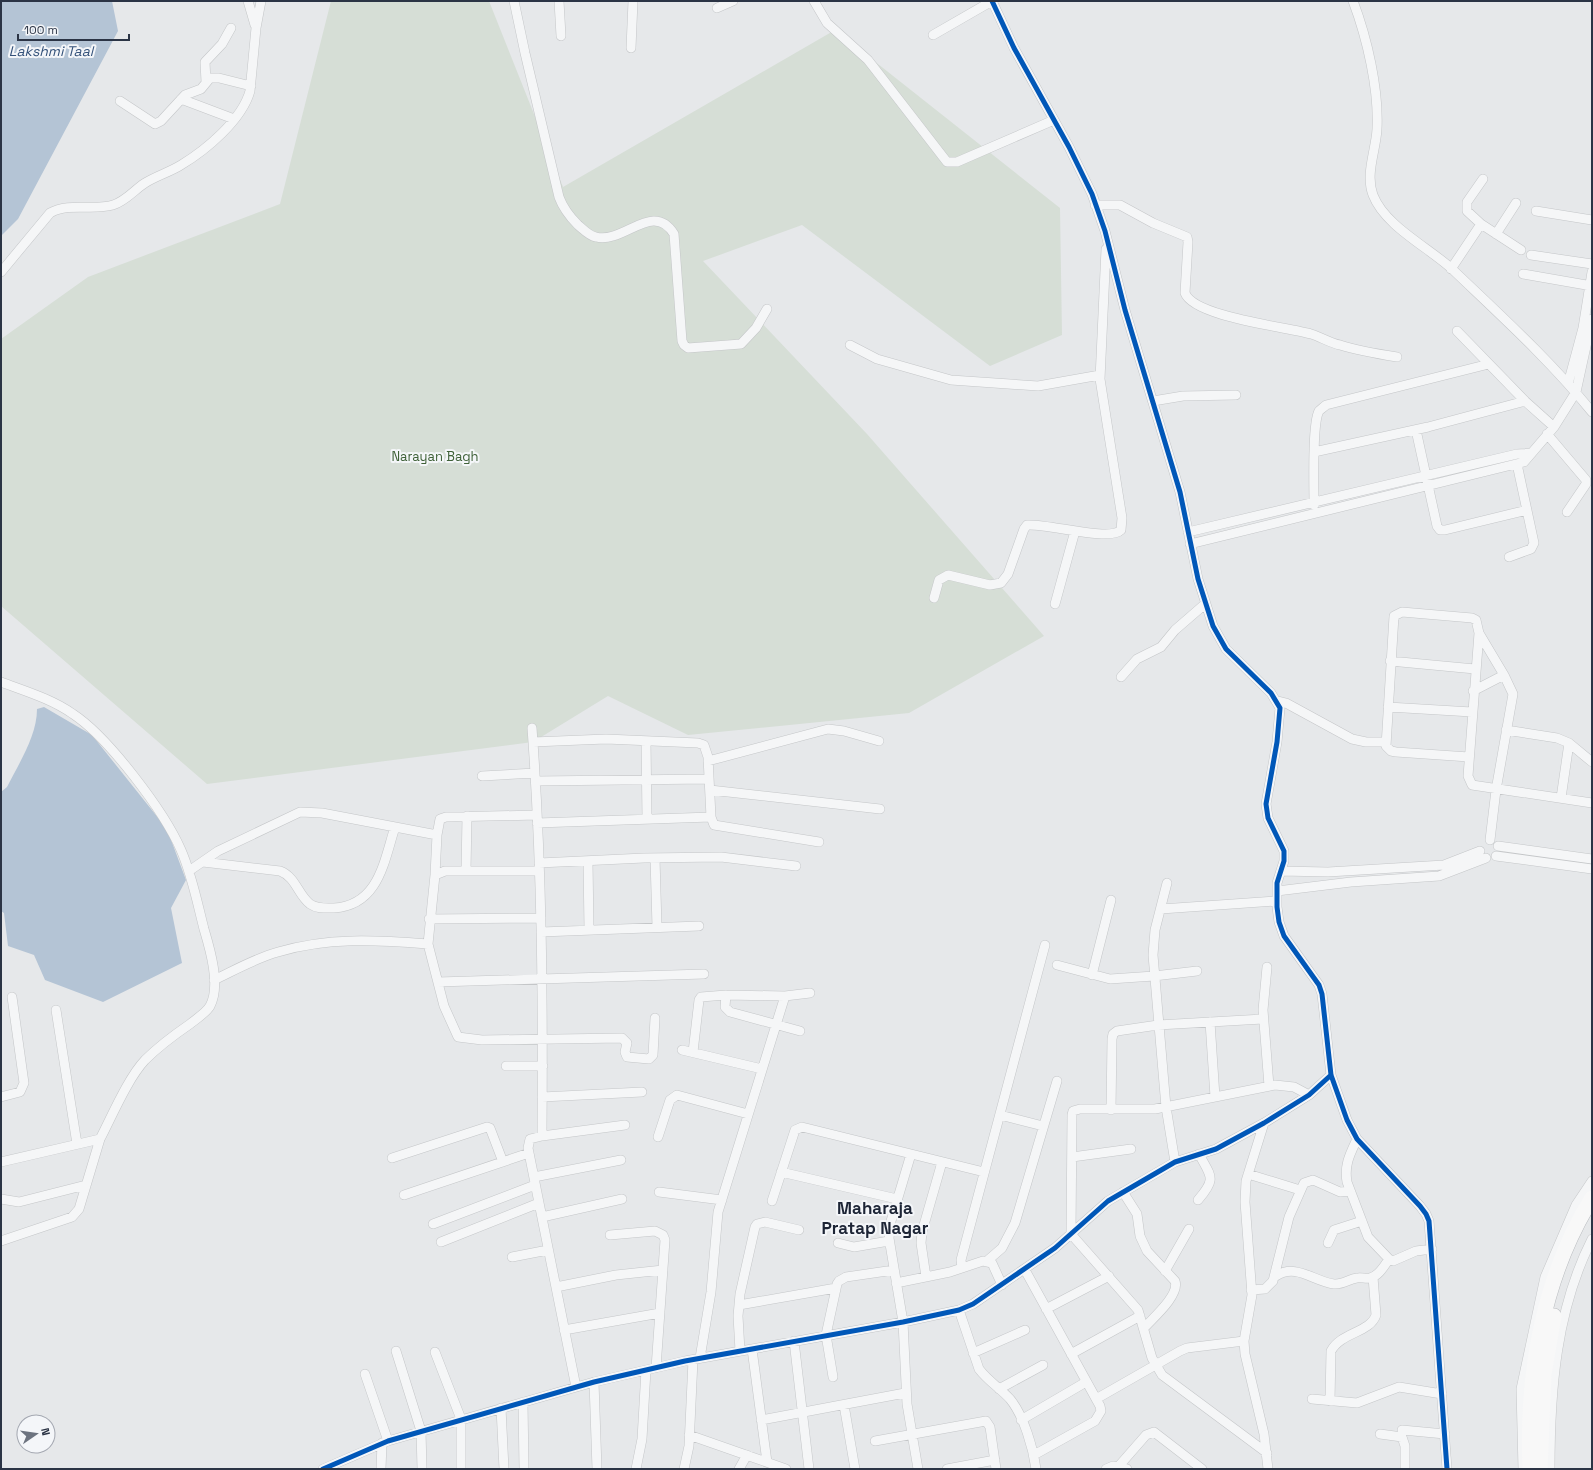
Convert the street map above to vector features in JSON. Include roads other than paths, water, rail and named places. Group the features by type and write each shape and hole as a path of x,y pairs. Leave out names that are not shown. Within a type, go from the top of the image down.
{"highway":[{"path":"1530,1469 1530,1415 1534,1374 1546,1303 1566,1244 1592,1198"},
{"path":"1540,1469 1544,1374 1556,1304 1568,1267 1592,1217"}],"street":[{"path":"248,1 256,28"},
{"path":"1,272 50,213 57,209 105,206 123,201 146,182 181,165 211,142 234,119 247,101 256,28 261,1"},
{"path":"514,1 556,182 566,212 588,234 595,237 612,236 649,221 656,220 663,222 669,227 674,234 682,341 688,348 741,344 756,328 767,308"},
{"path":"559,1 561,36"},
{"path":"631,48 633,1"},
{"path":"717,8 733,1"},
{"path":"814,1 827,23 868,60 947,162 957,162 1054,120"},
{"path":"933,35 992,1 1014,48 1083,173 1107,240 1125,310 1180,492 1204,604 1213,626 1226,649 1272,693 1278,702 1280,708 1280,720 1266,804 1268,818 1284,852 1277,891 1279,922 1284,936 1314,976 1322,994 1331,1075 1348,1120 1358,1139 1426,1214 1429,1221 1447,1469"},
{"path":"1353,1 1364,38 1377,105 1377,129 1371,177 1374,196 1379,206 1393,222 1451,269 1529,343 1576,392 1592,412"},
{"path":"206,82 205,62 220,47 231,28"},
{"path":"120,101 155,124 161,121 185,95 201,89 206,82 214,78 250,86"},
{"path":"181,99 234,119"},
{"path":"1483,179 1466,207 1470,215 1521,250"},
{"path":"1496,234 1516,204"},
{"path":"1095,205 1120,205 1153,223 1187,237 1185,293 1193,303 1204,309 1271,327 1311,334 1339,345 1360,351 1397,357"},
{"path":"1536,211 1592,220"},
{"path":"1451,269 1481,224"},
{"path":"934,598 939,580 948,575 990,585 1001,583 1008,574 1024,529 1027,525 1042,525 1075,531 1113,534 1117,534 1122,526 1104,414 1100,375 1107,240"},
{"path":"1531,255 1592,264"},
{"path":"1190,544 1524,462 1554,427 1576,392 1588,328 1592,272"},
{"path":"1523,274 1591,286"},
{"path":"1568,384 1592,319"},
{"path":"1457,331 1525,401 1554,427"},
{"path":"850,345 877,358 951,380 1038,386 1100,375"},
{"path":"1314,513 1314,452 1317,417 1320,410 1326,405 1489,364"},
{"path":"1153,402 1183,396 1236,395"},
{"path":"1314,452 1416,430 1525,401"},
{"path":"1416,430 1437,526 1442,530 1527,510"},
{"path":"1547,434 1586,480 1586,484 1567,512"},
{"path":"1188,532 1426,474 1517,454 1532,453"},
{"path":"1509,557 1531,549 1534,543 1517,464"},
{"path":"1055,604 1075,531"},
{"path":"1121,677 1137,659 1161,647 1175,630 1204,604"},
{"path":"1469,757 1391,751 1386,746 1390,661 1394,616 1398,612 1472,618 1476,620 1479,633 1504,675 1513,694 1496,790 1490,840"},
{"path":"1479,633 1473,691 1468,776 1469,782 1472,785 1496,790 1592,803"},
{"path":"1390,661 1475,669"},
{"path":"1473,691 1504,675"},
{"path":"1,682 64,708 87,724 132,774 176,839 189,871 211,955 214,980 210,1007 158,1047 144,1062 132,1080 100,1139 79,1209 72,1217 1,1241"},
{"path":"1278,702 1286,703 1352,739 1366,742 1386,742"},
{"path":"1388,707 1472,712"},
{"path":"532,728 541,918 543,1039 542,1136"},
{"path":"708,761 828,730 844,731 879,741"},
{"path":"1506,730 1557,738 1569,743 1592,762"},
{"path":"533,742 606,740 698,743 704,745 707,750 711,817 714,825 718,827 819,842"},
{"path":"646,741 647,818"},
{"path":"1561,798 1569,743"},
{"path":"482,776 709,779"},
{"path":"710,790 880,809"},
{"path":"189,871 218,851 300,812 322,813 437,835"},
{"path":"466,871 467,816"},
{"path":"655,1018 653,1055 650,1059 627,1057 625,1052 627,1043 622,1038 482,1040 461,1039 458,1037 453,1029 444,1006 428,944 429,919 435,874 437,835 440,819 446,817 467,816 537,819 711,817"},
{"path":"203,862 280,871 292,880 309,904 314,907 341,907 358,902 374,886 395,827"},
{"path":"1281,871 1351,871 1444,865 1480,851 1484,842 1490,840"},
{"path":"1490,840 1498,846 1592,859"},
{"path":"1496,856 1499,850 1498,846"},
{"path":"1480,851 1486,858"},
{"path":"1277,891 1351,882 1445,875 1486,858 1496,856 1592,869"},
{"path":"435,874 441,871 539,867 588,861 655,858 721,857 796,866"},
{"path":"655,858 658,927"},
{"path":"1580,867 1581,858"},
{"path":"588,861 589,930"},
{"path":"1444,865 1445,875"},
{"path":"1397,868 1397,878"},
{"path":"1351,871 1351,882"},
{"path":"1167,883 1153,941 1154,976 1166,1107 1175,1162"},
{"path":"1092,975 1111,900"},
{"path":"1161,909 1277,901"},
{"path":"429,919 541,918"},
{"path":"541,932 699,926"},
{"path":"214,980 278,952 336,941 366,939 428,944"},
{"path":"962,1268 962,1252 1045,945"},
{"path":"1057,965 1110,979 1197,971"},
{"path":"1267,967 1263,1019 1269,1086"},
{"path":"438,982 704,974"},
{"path":"693,1052 699,1000 704,996 786,996 810,993"},
{"path":"726,995 727,1010 800,1031"},
{"path":"684,1469 696,1359 711,1292 718,1212 786,996"},
{"path":"1,1096 20,1092 24,1083 12,997"},
{"path":"56,1010 77,1144"},
{"path":"1111,1110 1113,1034 1121,1030 1158,1025 1263,1019"},
{"path":"1210,1022 1215,1097"},
{"path":"682,1050 762,1069"},
{"path":"506,1066 543,1066"},
{"path":"323,1469 342,1465 385,1442 460,1419 594,1382 696,1359 903,1322 959,1310 973,1304 1025,1270 1055,1248 1108,1201 1175,1162 1216,1149 1264,1123 1309,1095 1331,1075"},
{"path":"987,1261 1002,1248 1015,1223 1057,1081"},
{"path":"1267,1453 1162,1375 1155,1366 1140,1316 1133,1303 1071,1234 1073,1111 1080,1108 1111,1110 1166,1107 1269,1086 1284,1085 1294,1087 1309,1095"},
{"path":"542,1098 642,1092"},
{"path":"658,1137 670,1100 677,1096 748,1114"},
{"path":"1000,1115 1043,1126"},
{"path":"1264,1123 1248,1174 1245,1192 1251,1290 1250,1307 1244,1341 1245,1354 1264,1434 1268,1469"},
{"path":"576,1387 528,1143 530,1139 542,1136 626,1125"},
{"path":"392,1158 487,1127 490,1128 493,1133 503,1162"},
{"path":"772,1201 795,1130 802,1127 984,1172"},
{"path":"1,1162 100,1139"},
{"path":"1358,1139 1346,1166 1347,1182 1368,1237 1389,1260 1398,1260 1416,1251 1432,1249"},
{"path":"1072,1157 1131,1149"},
{"path":"404,1195 529,1153"},
{"path":"911,1154 891,1222 889,1241 903,1322 905,1393 918,1469"},
{"path":"1198,1200 1208,1188 1211,1180 1199,1154"},
{"path":"433,1224 535,1181 621,1160"},
{"path":"926,1277 922,1248 922,1232 942,1162"},
{"path":"781,1172 897,1199"},
{"path":"1248,1174 1300,1190"},
{"path":"1251,1290 1265,1288 1276,1276 1289,1217 1304,1183 1310,1180 1340,1192 1350,1191"},
{"path":"1522,1469 1521,1389 1545,1277 1576,1205 1592,1181"},
{"path":"1,1199 20,1202 86,1185"},
{"path":"659,1192 722,1200"},
{"path":"1123,1192 1137,1214 1140,1236 1147,1251 1175,1281 1175,1290 1144,1328"},
{"path":"542,1217 622,1199"},
{"path":"441,1242 539,1203"},
{"path":"1328,1242 1334,1230 1362,1221"},
{"path":"740,1351 740,1294 757,1224 765,1222 799,1230"},
{"path":"1165,1271 1189,1228"},
{"path":"610,1235 660,1232 665,1240 656,1368"},
{"path":"1550,1469 1550,1435 1557,1352 1571,1288 1580,1263 1592,1239"},
{"path":"838,1243 854,1247 889,1241"},
{"path":"512,1257 548,1250"},
{"path":"1276,1276 1285,1271 1296,1271 1336,1284 1357,1278 1373,1277 1378,1274 1389,1260"},
{"path":"896,1283 926,1277 987,1261 992,1263 996,1268 1002,1285"},
{"path":"556,1287 616,1275 663,1270"},
{"path":"833,1377 826,1335 836,1288 839,1281 846,1277 894,1270"},
{"path":"1025,1270 1096,1399 1101,1411 1095,1421 1034,1454"},
{"path":"1046,1309 1109,1276"},
{"path":"1330,1401 1332,1351 1335,1344 1340,1339 1370,1325 1376,1315 1373,1277"},
{"path":"739,1305 836,1288"},
{"path":"959,1310 979,1369 1010,1400 1021,1420 1034,1454 1036,1469"},
{"path":"564,1330 660,1314"},
{"path":"1071,1354 1140,1316"},
{"path":"973,1353 1025,1330"},
{"path":"794,1341 809,1469"},
{"path":"1096,1399 1187,1348 1244,1341"},
{"path":"752,1349 767,1462"},
{"path":"396,1351 421,1431 422,1469"},
{"path":"435,1352 460,1419 461,1469"},
{"path":"999,1389 1043,1365"},
{"path":"636,1469 642,1439 646,1370"},
{"path":"365,1374 385,1442 381,1469"},
{"path":"594,1382 597,1469"},
{"path":"1021,1420 1086,1382"},
{"path":"1312,1399 1357,1403 1399,1387 1442,1394"},
{"path":"761,1420 905,1393"},
{"path":"524,1402 524,1469"},
{"path":"844,1405 855,1469"},
{"path":"501,1408 504,1469"},
{"path":"875,1441 912,1433 986,1421 990,1427 996,1465 950,1469"},
{"path":"1402,1430 1444,1434"},
{"path":"1106,1469 1113,1466 1123,1468 1146,1435 1154,1432 1202,1469"},
{"path":"689,1434 786,1469"},
{"path":"1380,1434 1402,1437 1405,1446 1405,1469"},
{"path":"739,1469 747,1455"}],"water":[{"name":"Lakshmi Taal","path":"1,1 112,1 118,31 18,219 1,236"},
{"path":"44,707 92,735 167,829 186,880 171,908 182,963 103,1002 45,980 34,955 8,946 4,913 1,911 1,792 7,787 31,739 37,709"}],"district":[{"name":"Maharaja Pratap Nagar","path":"875,1218"}],"park label":[{"name":"Narayan Bagh","path":"435,456"}]}
